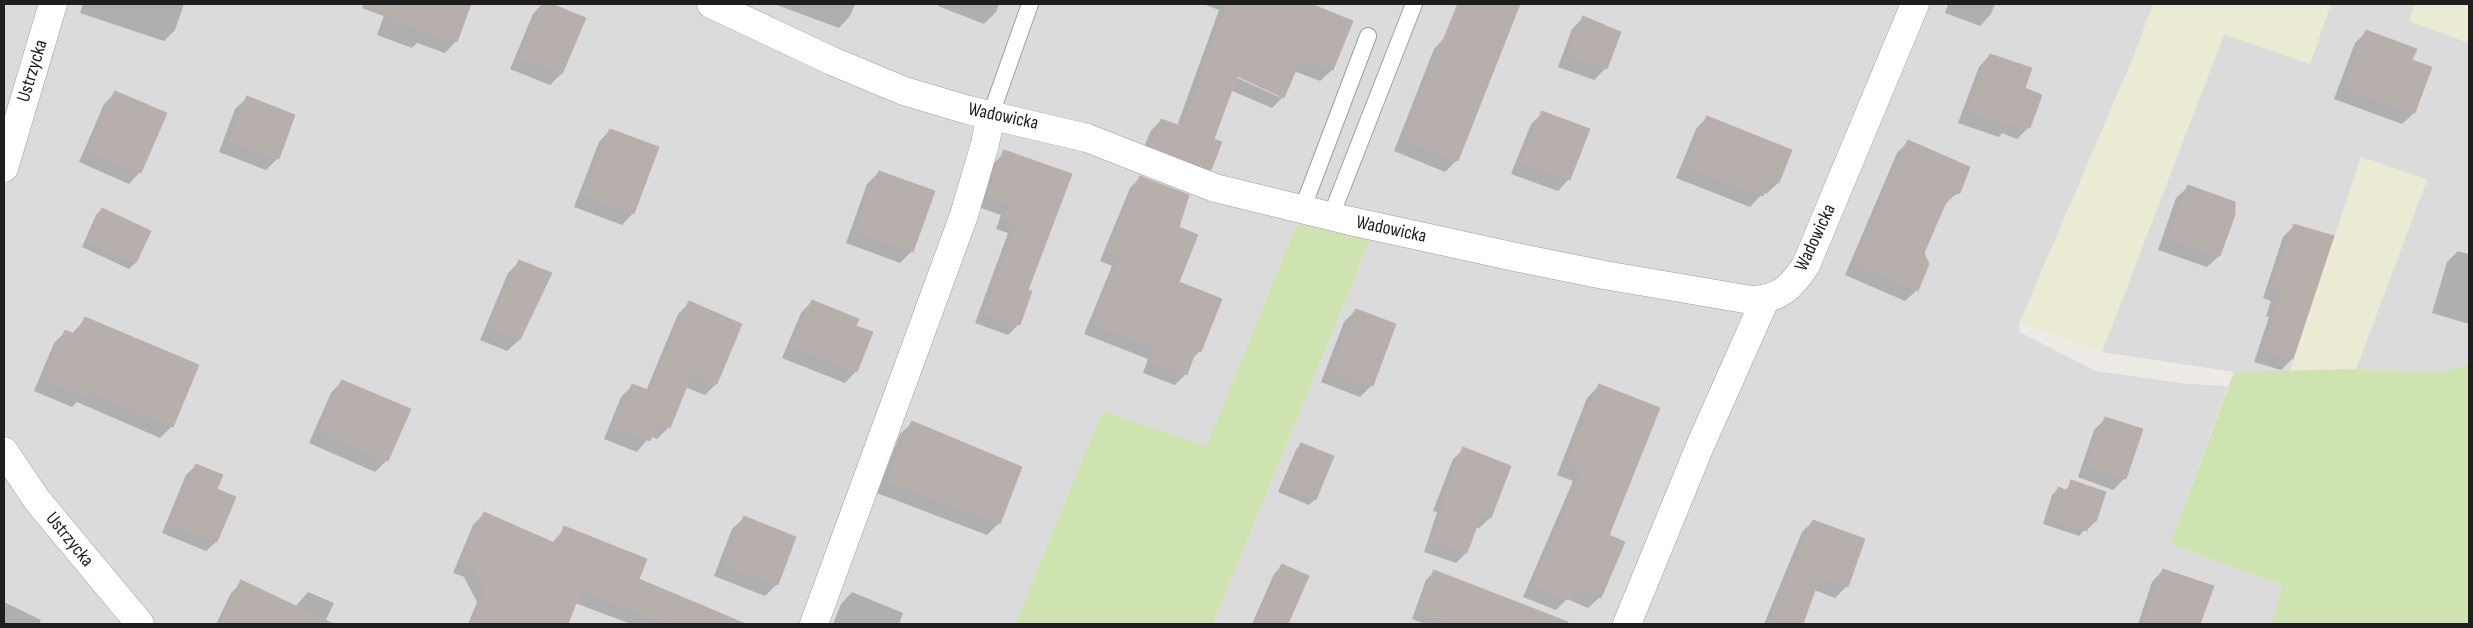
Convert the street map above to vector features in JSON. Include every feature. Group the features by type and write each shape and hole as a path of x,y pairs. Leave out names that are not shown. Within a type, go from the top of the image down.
{"street":[{"name":"Ustrzycka","path":"4,168 53,4"},
{"name":"Wadowicka","path":"711,4 866,76 944,104 1087,138 1215,188 1302,210 1604,275 1732,297 1765,300 1775,297 1788,288 1806,265 1915,4"},
{"path":"814,624 964,215 985,144 991,114"},
{"path":"1627,624 1700,446 1765,300"},
{"name":"Ustrzycka","path":"4,451 37,500 140,624"}],"lane":[{"path":"991,114 1030,4"},
{"path":"1330,216 1414,4"},
{"path":"1302,210 1368,36"}],"shaded area":[{"path":"4,4 2153,4 2135,53 2020,322 2019,332 2096,371 2188,384 2228,386 2170,544 2282,585 2271,624 1213,624 1372,235 1300,216 1206,446 1102,411 1015,624 4,624"},
{"path":"2330,4 2415,4 2409,21 2466,42 2469,35 2469,364 2441,372 2356,369 2427,180 2361,157 2290,371 2234,372 2102,352 2224,34 2310,64"}],"green space":[{"path":"2153,4 2331,4 2310,64 2224,34 2102,352 2020,322 2135,53"},
{"path":"2415,4 2469,4 2469,35 2467,42 2409,21"},
{"path":"2361,157 2427,179 2356,369 2290,371"},
{"path":"1300,216 1372,235 1213,624 1015,624 1102,411 1206,446"},
{"path":"2469,364 2469,624 2271,624 2282,585 2170,544 2234,372 2356,369 2441,372"}],"building":[{"path":"364,4 471,4 457,42 363,8"},
{"path":"543,4 552,4 586,18 562,74 521,57"},
{"path":"1228,4 1311,4 1353,21 1333,70 1301,58 1284,98 1237,76 1214,139 1222,142 1211,170 1151,146 1161,119 1183,127"},
{"path":"1458,4 1520,4 1458,161 1404,139"},
{"path":"1583,16 1621,32 1607,69 1569,55"},
{"path":"2366,30 2417,49 2412,60 2432,67 2415,113 2345,88"},
{"path":"1990,54 2032,68 2025,88 2042,95 2030,128 2013,122 2011,126 1968,111"},
{"path":"115,91 167,113 141,173 89,150"},
{"path":"247,96 295,115 279,159 230,140"},
{"path":"1542,111 1590,129 1570,180 1522,162"},
{"path":"1707,116 1792,150 1779,183 1769,179 1763,196 1687,166"},
{"path":"610,129 659,147 634,214 585,195"},
{"path":"1908,140 1970,167 1960,193 1949,196 1924,253 1929,264 1918,291 1856,263"},
{"path":"1004,150 1072,174 1028,290 1032,291 1020,325 985,313 1018,222 1006,218 1011,204 988,196"},
{"path":"879,171 935,191 913,252 856,231"},
{"path":"1140,176 1189,195 1179,227 1198,235 1179,282 1222,299 1201,352 1196,350 1187,375 1153,362 1158,348 1094,324 1121,255 1109,251"},
{"path":"2188,185 2235,202 2235,215 2220,256 2169,238"},
{"path":"102,208 151,231 136,263 87,241"},
{"path":"2294,224 2334,236 2293,359 2264,350 2279,305 2277,305 2281,289 2274,287"},
{"path":"519,260 552,273 520,340 491,328"},
{"path":"812,300 859,319 856,326 873,332 857,372 793,346"},
{"path":"689,301 742,324 717,384 692,374 670,428 657,423 650,441 615,427 632,384 651,391"},
{"path":"1356,309 1396,324 1373,386 1332,371"},
{"path":"85,317 199,365 173,427 87,390 85,396 44,379 65,330 77,335"},
{"path":"342,380 411,409 388,461 320,431"},
{"path":"1599,384 1660,408 1609,535 1625,542 1601,598 1574,586 1569,600 1534,585 1584,469 1568,463"},
{"path":"2105,417 2143,429 2126,479 2089,466"},
{"path":"912,421 1022,467 1000,524 888,481"},
{"path":"1301,443 1334,456 1316,500 1283,486"},
{"path":"1463,447 1511,466 1491,518 1481,515 1467,553 1433,541 1447,502 1443,500"},
{"path":"196,464 223,475 217,489 236,497 217,542 171,524"},
{"path":"2071,480 2106,492 2096,522 2090,520 2087,531 2048,518 2058,487 2068,491"},
{"path":"484,512 557,544 564,526 647,559 639,579 746,624 669,624 581,590 568,624 473,624 487,591 474,567 463,562"},
{"path":"744,516 796,537 778,585 725,565"},
{"path":"1813,520 1865,539 1848,587 1820,576 1803,624 1770,624 1793,567 1800,569 1795,567"},
{"path":"1282,564 1309,576 1288,624 1256,624"},
{"path":"2163,569 2214,586 2200,624 2144,624"},
{"path":"1434,570 1568,622 1568,624 1456,624 1419,611"},
{"path":"241,580 334,624 221,624"}]}
